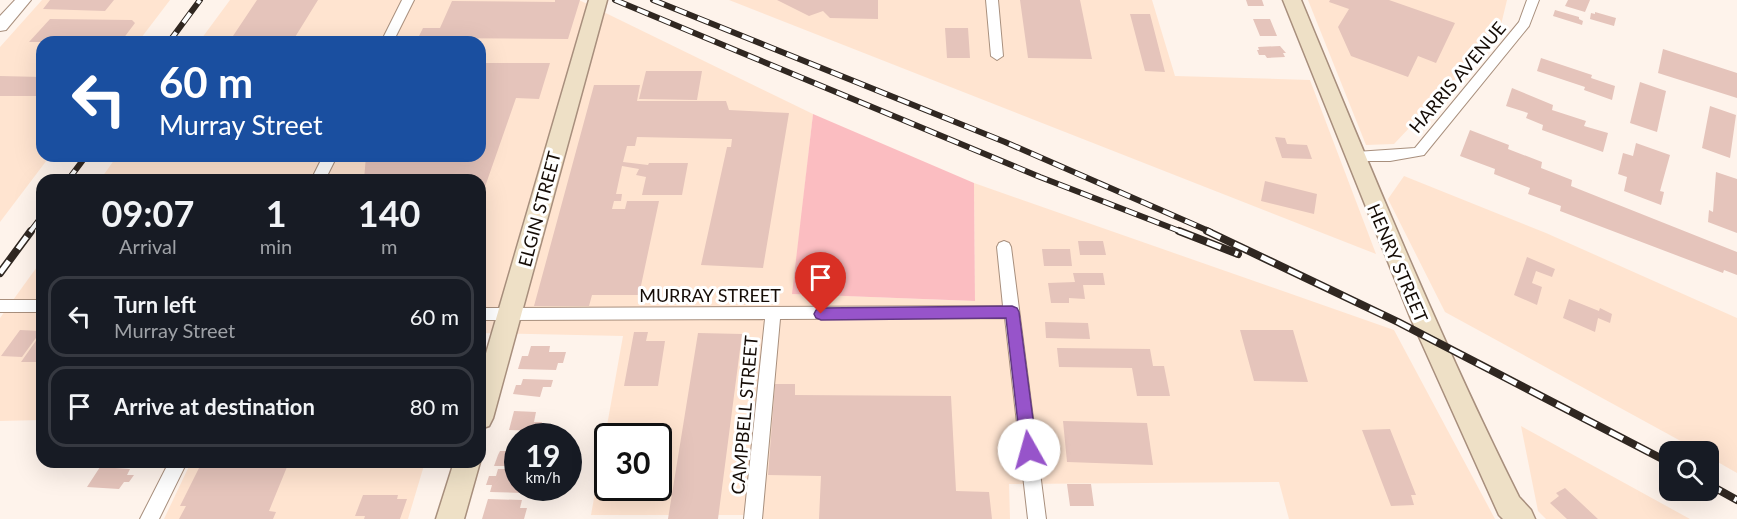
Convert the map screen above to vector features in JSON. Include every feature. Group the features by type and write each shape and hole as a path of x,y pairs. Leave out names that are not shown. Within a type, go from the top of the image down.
{"main road":[{"name":"ELGIN STREET","path":"486,397 598,0"},
{"name":"HENRY STREET","path":"1292,0 1454,396 1509,506 1521,519"},
{"path":"450,519 465,468"}],"street":[{"path":"0,26 23,0"},
{"path":"390,36 408,0"},
{"path":"992,0 997,56"},
{"name":"HARRIS AVENUE","path":"1356,157 1419,152 1525,23 1533,0"},
{"path":"1004,247 1037,519"},
{"path":"0,306 36,306"},
{"name":"MURRAY STREET","path":"486,314 1012,312"},
{"name":"CAMPBELL STREET","path":"753,519 773,314"},
{"path":"149,519 175,468"}],"shaded area":[{"path":"42,0 170,0 143,36 36,36 36,162 45,162 0,222 0,47"},
{"path":"230,0 579,0 813,114 793,294 975,301 974,183 1394,330 1495,519 1289,519 1279,482 1009,484 1010,519 759,519 758,515 591,515 594,498 594,501 672,501 672,423 607,423 623,336 486,333 486,174 104,174 113,162 486,162 486,36 203,36"},
{"path":"729,0 1152,0 1175,76 1310,80 1376,254"},
{"path":"1308,0 1507,0 1499,33 1394,144 1366,145"},
{"path":"813,114 974,183 975,301 792,294"},
{"path":"1404,176 1546,233 1737,318 1737,473 1719,463 1719,441 1681,441 1445,312 1388,199"},
{"path":"36,268 36,420 0,421 0,318"},
{"path":"1521,426 1690,519 1546,519 1538,511"},
{"path":"188,468 423,468 408,519 164,519"}],"building":[{"path":"50,0 114,0 105,11 43,9"},
{"path":"257,0 318,0 296,36 233,36"},
{"path":"555,0 580,0 568,39 419,36 423,28 440,28 452,1 555,2"},
{"path":"777,0 878,0 878,19 830,18 823,11 809,16"},
{"path":"1020,0 1080,0 1092,59 1028,58"},
{"path":"1246,0 1262,0 1264,6 1248,6"},
{"path":"1330,0 1389,0 1455,23 1436,63 1418,56 1408,77 1351,56 1338,27 1349,9 1329,2"},
{"path":"1568,0 1590,0 1585,12 1565,6"},
{"path":"1555,10 1579,17 1583,21 1582,25 1553,16"},
{"path":"1595,12 1616,18 1614,26 1590,19 1591,13 1595,14"},
{"path":"1130,14 1150,14 1165,72 1145,71"},
{"path":"50,19 132,20 135,23 125,36 36,36 36,42 29,42"},
{"path":"1253,19 1270,19 1277,36 1260,36"},
{"path":"945,28 968,28 970,58 947,58"},
{"path":"1280,46 1286,53 1283,53 1285,57 1267,58 1265,55 1259,55 1257,50 1259,50 1258,47"},
{"path":"1663,49 1737,73 1737,98 1658,73"},
{"path":"1541,58 1592,75 1591,78 1615,86 1612,100 1584,90 1585,87 1537,71"},
{"path":"486,63 550,63 539,99 516,98 486,184 486,174 364,174 366,162 486,162"},
{"path":"646,71 702,71 697,100 639,99"},
{"path":"0,76 36,77 36,96 0,96"},
{"path":"1640,82 1666,91 1657,132 1630,123"},
{"path":"594,85 640,85 637,101 726,101 729,110 789,113 763,268 701,265 727,147 731,147 732,139 637,137 635,146 627,146 623,162 648,165 649,163 688,163 682,195 642,195 646,177 636,175 639,169 622,166 616,194 622,194 621,201 614,201 612,209 625,209 627,201 659,201 639,295 592,295 589,306 534,306"},
{"path":"1512,88 1553,105 1552,110 1586,121 1584,126 1608,133 1603,152 1542,130 1543,125 1526,118 1528,113 1506,106"},
{"path":"1710,106 1736,115 1730,158 1702,148"},
{"path":"1470,130 1509,145 1508,149 1542,162 1541,168 1572,180 1571,186 1737,252 1737,275 1724,270 1723,273 1560,211 1561,206 1528,194 1530,188 1494,174 1495,169 1460,156"},
{"path":"1275,137 1285,138 1287,144 1307,145 1312,159 1282,158"},
{"path":"1636,143 1670,155 1660,191 1664,192 1661,205 1624,191 1627,177 1618,174 1623,153 1633,156"},
{"path":"1716,172 1737,179 1737,233 1708,222 1709,210 1713,212"},
{"path":"1265,181 1317,194 1314,214 1261,201"},
{"path":"1078,241 1103,241 1106,255 1080,255"},
{"path":"1042,249 1070,249 1072,266 1044,266"},
{"path":"1527,257 1555,269 1552,277 1536,271 1532,283 1542,287 1537,305 1514,295"},
{"path":"1073,273 1103,273 1105,285 1083,285 1085,299 1069,298 1069,303 1051,303 1048,283 1075,282"},
{"path":"1569,299 1612,314 1610,323 1598,318 1595,332 1563,318"},
{"path":"1045,322 1088,323 1090,339 1046,338"},
{"path":"20,330 36,331 36,338 22,357 1,356"},
{"path":"1240,330 1293,330 1308,382 1254,381"},
{"path":"634,332 648,332 646,341 665,341 658,386 624,386"},
{"path":"698,333 742,334 718,519 668,519"},
{"path":"36,341 36,362 21,362"},
{"path":"531,346 550,346 549,352 566,352 563,363 558,363 556,370 518,369 522,356 528,356"},
{"path":"1057,348 1150,349 1153,366 1164,366 1170,396 1137,396 1132,368 1059,367"},
{"path":"523,379 553,380 551,387 543,387 540,397 513,394 516,385 521,385"},
{"path":"775,384 795,384 795,395 951,396 956,491 989,492 992,519 819,519 821,476 768,475"},
{"path":"514,411 536,412 534,422 542,422 542,423 511,423"},
{"path":"1063,421 1147,423 1153,465 1067,462"},
{"path":"1390,429 1416,495 1411,495 1414,505 1391,506 1362,430"},
{"path":"500,451 504,451 504,466 494,466"},
{"path":"99,468 130,469 127,475 134,475 119,489 87,487"},
{"path":"199,468 287,468 269,511 276,512 273,519 179,519 186,506 180,506"},
{"path":"498,469 504,469 504,492 490,492 492,485 486,485 489,476 496,476"},
{"path":"1067,484 1091,484 1094,506 1070,506"},
{"path":"1565,488 1598,519 1567,519 1550,503 1559,496 1556,493"},
{"path":"363,495 398,495 397,499 407,499 400,519 364,519 365,516 355,516"},
{"path":"488,499 522,501 520,508 527,508 524,519 482,519"}],"railway":[{"path":"173,36 200,0"},
{"path":"615,0 1040,177 1182,232"},
{"path":"653,0 1005,142 1211,232"},
{"path":"72,174 82,162"},
{"path":"30,232 36,224"},
{"path":"0,273 31,231"},
{"path":"1179,231 1238,254"},
{"path":"1207,231 1398,322 1659,457"},
{"path":"1719,490 1737,500"}],"route":[{"path":"821,314 1012,312 1029,450"}]}
